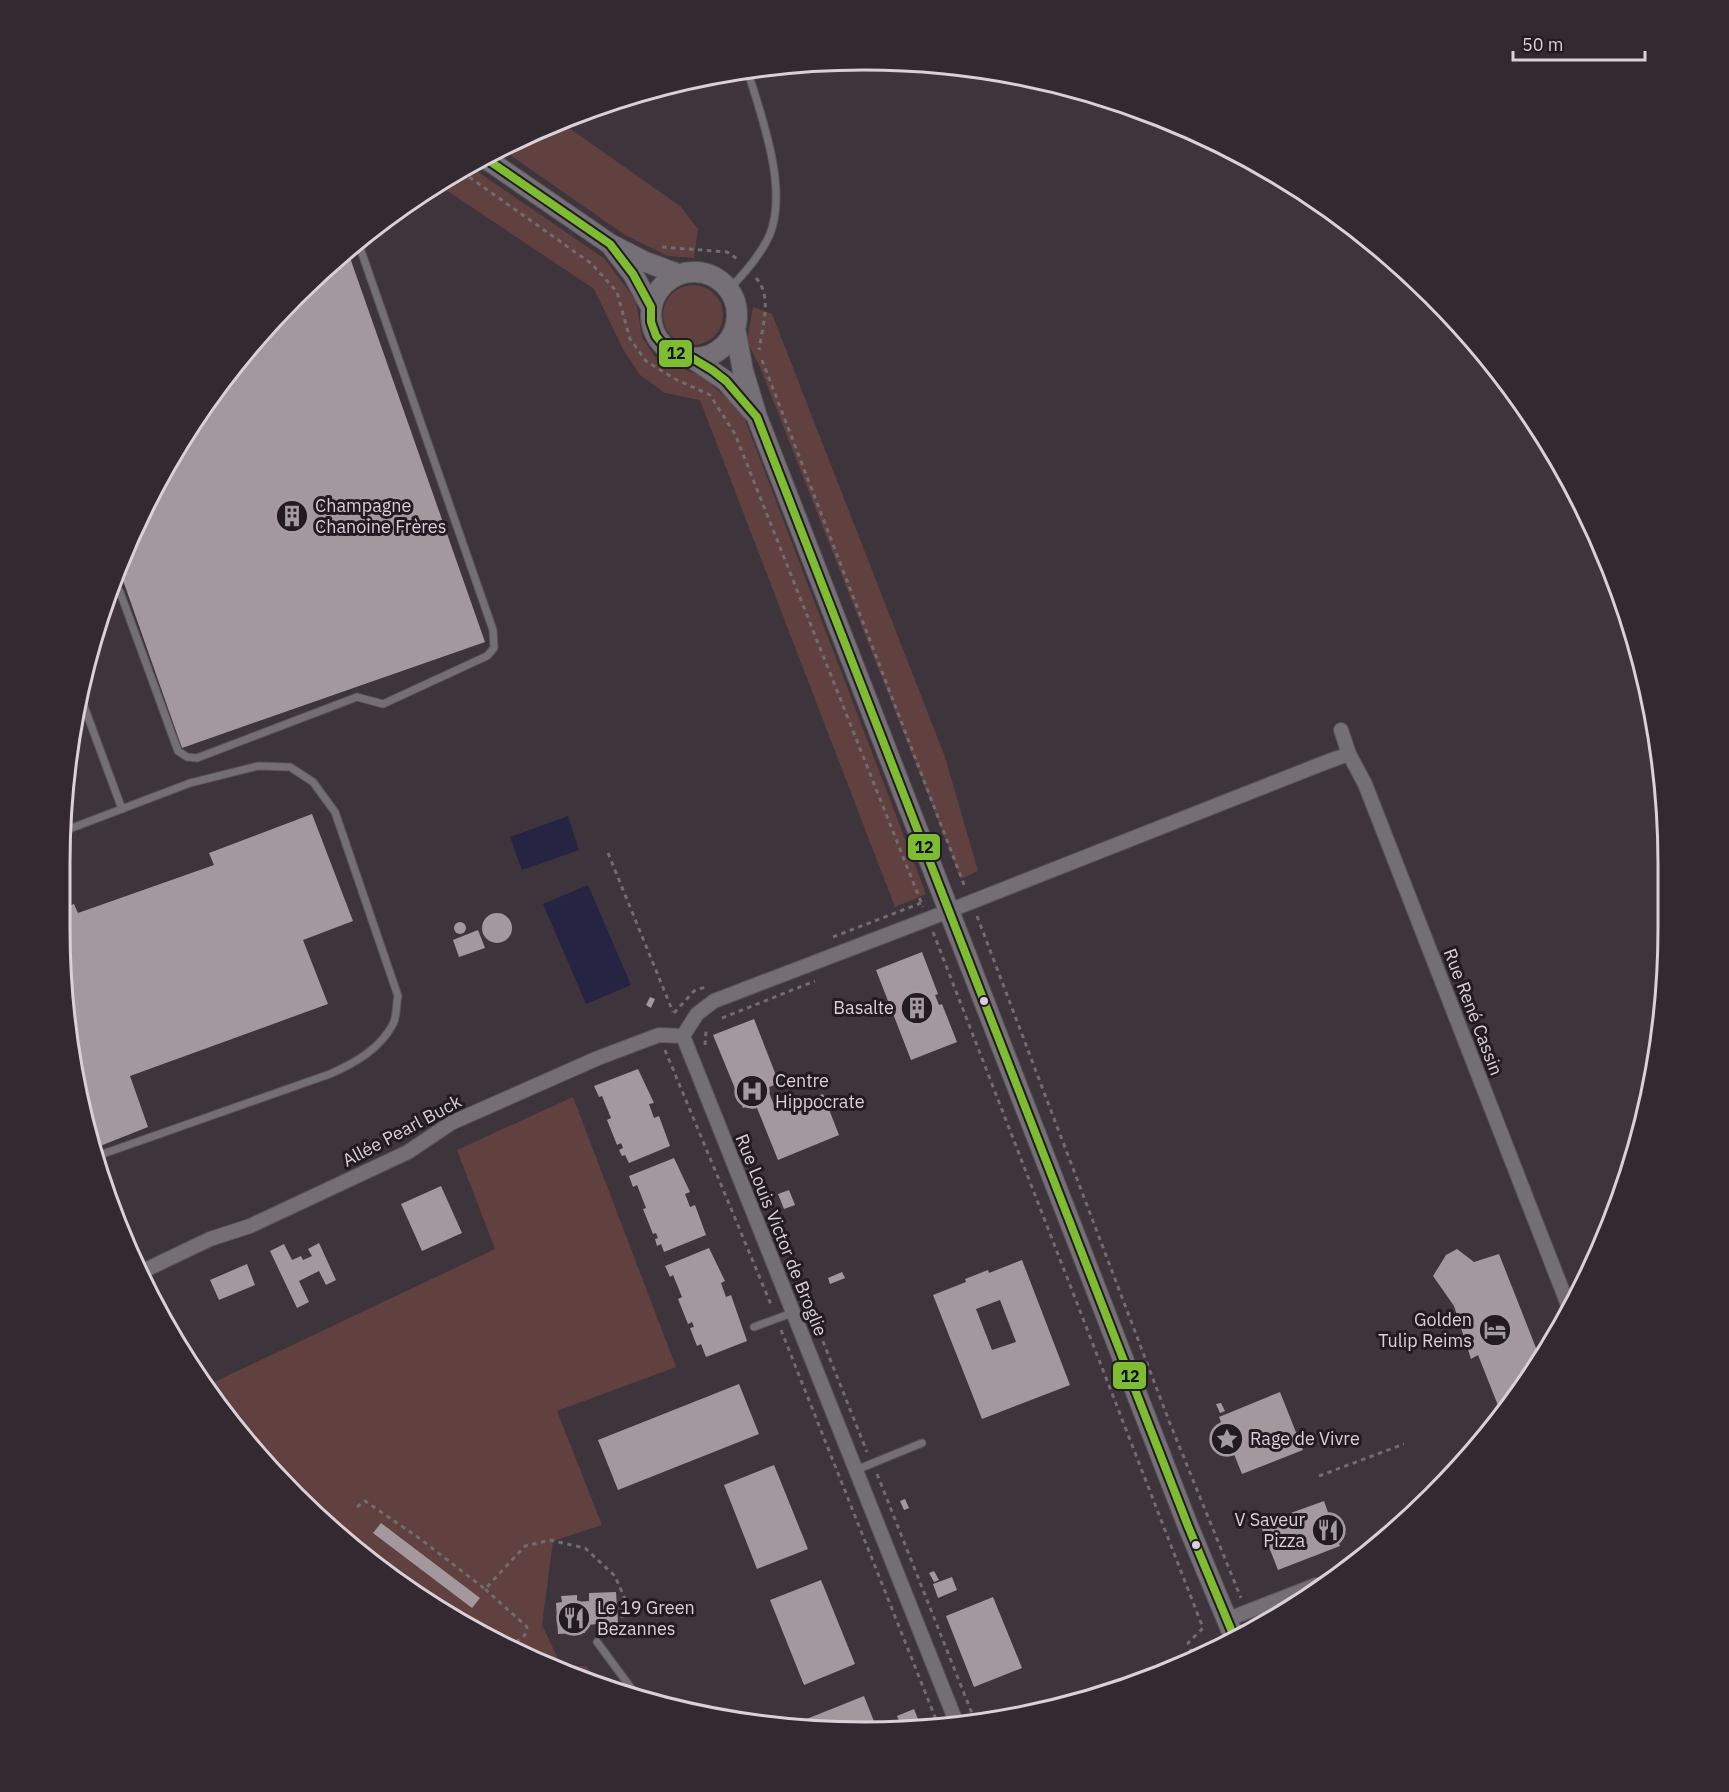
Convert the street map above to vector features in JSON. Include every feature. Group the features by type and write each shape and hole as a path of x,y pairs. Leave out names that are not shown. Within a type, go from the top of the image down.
{"street":[{"path":"493,163 610,244 638,268 651,307 651,322 656,336 665,347 678,355 692,358 706,357 718,351 735,329"},
{"path":"638,268 678,274"},
{"path":"651,307 656,293 665,281 678,274 692,271 706,273 719,279 729,289 735,301 737,315 735,329 743,371 757,417 1231,1632"},
{"path":"692,358 726,381 757,417"},
{"name":"Rue René Cassin","path":"1341,730 1349,754 1365,784 1566,1299"},
{"path":"683,1036 697,1014 714,1001 1349,754"},
{"name":"Allée Pearl Buck","path":"148,1269 210,1239 250,1226 408,1152 451,1123 598,1058 659,1035 683,1036"},
{"name":"Rue Louis Victor de Broglie","path":"683,1036 954,1716"},
{"path":"1226,1620 1303,1590"}],"lane":[{"path":"729,289 748,270 770,234 777,199 763,119 750,79"},
{"path":"120,591 178,751 187,757 197,758 357,698 383,704 487,656 494,648 493,630 361,251"},
{"path":"86,711 122,809"},
{"path":"71,828 190,783 258,766 290,767 314,782 335,812 398,996 394,1023 380,1042 360,1060 330,1074 104,1153"},
{"path":"754,1328 792,1312"},
{"path":"856,1470 922,1443"},
{"path":"597,1642 629,1685"}],"path":[{"path":"469,177 592,264 617,292 630,339 646,361 675,379 710,395 735,434 928,919 1203,1628 1188,1643 1191,1651"},
{"path":"617,292 649,253 660,247 727,252 735,256 760,283 766,296 759,350 762,360 970,901 991,950 1169,1421 1247,1611"},
{"path":"710,395 726,381"},
{"path":"608,853 683,1036"},
{"path":"716,1021 825,977"},
{"path":"674,1013 694,991 709,985 722,1018"},
{"path":"708,1027 704,1044 708,1054"},
{"path":"659,1035 776,1319 935,1718"},
{"path":"799,1281 972,1714"},
{"path":"1319,1476 1404,1444"},
{"path":"357,1508 365,1501 485,1588 527,1627 525,1635 517,1642"},
{"path":"485,1588 525,1546 550,1540 585,1548 615,1576 625,1599 620,1626 597,1642"}],"shaded area":[{"path":"569,128 680,206 698,229 694,258 668,256 625,235 509,154"},
{"path":"478,172 605,259 636,301 642,337 655,357 703,377 742,412 926,894 895,907 700,400 665,393 640,375 623,349 594,289 446,190"},
{"path":"687,285 699,285 710,290 718,298 723,315 721,327 710,340 699,345 687,345 676,340 668,332 663,321 663,309 668,298 676,290"},
{"path":"753,307 772,314 945,757 978,871 961,879 760,367 747,341"},
{"path":"568,816 579,850 522,870 510,837"},
{"path":"588,885 631,985 586,1004 543,904"},
{"path":"573,1097 676,1367 557,1411 602,1525 553,1541 542,1625 559,1660 513,1640 467,1615 423,1588 381,1557 303,1489 268,1451 214,1382 495,1249 457,1150"},
{"path":"576,1666 586,1666 590,1672"}],"building":[{"name":"Champagne Chanoine Frères","path":"351,260 485,642 182,748 123,581 152,513 204,423 268,341 303,303"},
{"path":"312,814 353,921 303,940 328,1004 130,1076 148,1127 102,1145 86,1082 77,1031 72,979 70,906 74,904 78,913 214,865 209,853"},
{"path":"497,913 507,918 512,928 507,938 497,943 487,938 482,928 487,918"},
{"path":"462,922 466,928 462,934 458,934 454,926"},
{"path":"478,930 485,948 459,957 453,940"},
{"name":"Basalte","path":"922,952 938,994 935,995 939,1005 942,1004 957,1042 911,1060 876,970"},
{"path":"650,997 655,999 651,1008 646,1005"},
{"name":"Centre Hippocrate","path":"754,1019 779,1083 767,1088 777,1112 823,1094 839,1135 778,1160 755,1103 743,1108 713,1035"},
{"path":"638,1069 654,1103 649,1104 654,1118 659,1116 670,1146 629,1163 619,1150 623,1148 621,1143 617,1145 607,1120 611,1118 602,1096 599,1097 594,1086"},
{"path":"674,1158 690,1192 685,1194 690,1207 695,1205 706,1235 664,1252 661,1244 657,1246 655,1239 658,1238 656,1233 653,1234 643,1209 646,1208 637,1185 633,1187 629,1176"},
{"path":"441,1186 462,1233 422,1251 401,1204"},
{"path":"789,1190 795,1205 784,1209 778,1194"},
{"path":"319,1243 336,1280 326,1285 319,1271 299,1281 309,1302 297,1308 270,1251 284,1244 292,1260 301,1256 303,1260 312,1256 308,1249"},
{"path":"709,1248 725,1281 721,1283 726,1297 731,1295 747,1341 706,1357 701,1344 697,1346 690,1328 694,1327 692,1322 688,1324 678,1299 682,1297 673,1275 670,1277 665,1266"},
{"name":"Golden Tulip Reims","path":"1457,1249 1474,1262 1499,1254 1537,1350 1498,1406 1478,1355 1471,1359 1454,1306 1433,1276 1446,1255"},
{"path":"1022,1260 1070,1385 982,1419 933,1295 966,1282 965,1279 988,1270 989,1273","holes":["1000,1300 1016,1342 992,1350 976,1309"]},
{"path":"247,1264 255,1285 219,1300 210,1280"},
{"path":"842,1272 845,1278 830,1284 828,1278"},
{"path":"739,1384 759,1434 618,1490 598,1440"},
{"path":"1280,1392 1303,1450 1242,1474 1219,1417"},
{"path":"1221,1403 1225,1411 1220,1413 1216,1404"},
{"path":"774,1465 808,1549 757,1569 724,1485"},
{"path":"905,1499 909,1508 904,1510 900,1501"},
{"path":"1324,1501 1340,1546 1278,1570 1260,1524"},
{"path":"381,1523 480,1598 472,1608 373,1533"},
{"path":"934,1571 939,1580 934,1582 929,1573"},
{"path":"952,1577 957,1590 938,1598 933,1584"},
{"path":"821,1580 855,1664 804,1685 770,1600"},
{"path":"616,1592 618,1623 584,1625 585,1633 558,1634 556,1603 562,1602 561,1596 577,1595 577,1602 589,1601 589,1593"},
{"path":"993,1597 1022,1668 974,1687 946,1616"},
{"path":"864,1696 874,1722 864,1722 806,1719"},
{"path":"914,1709 918,1720 899,1721 897,1716"}],"transit line":[{"name":"12","path":"493,163 610,244 633,274 651,307 651,322 656,336 665,347 678,355 692,358 712,370 726,381 757,417 1188,1526 1232,1631"}],"place":[{"name":"Champagne Chanoine Frères","path":"292,516"},
{"name":"Basalte","path":"917,1008"},
{"name":"Centre Hippocrate","path":"752,1091"},
{"name":"Golden Tulip Reims","path":"1495,1330"},
{"name":"Rage de Vivre","path":"1227,1439"},
{"name":"V Saveur Pizza","path":"1328,1530"},
{"name":"Le 19 Green Bezannes","path":"574,1618"}]}
